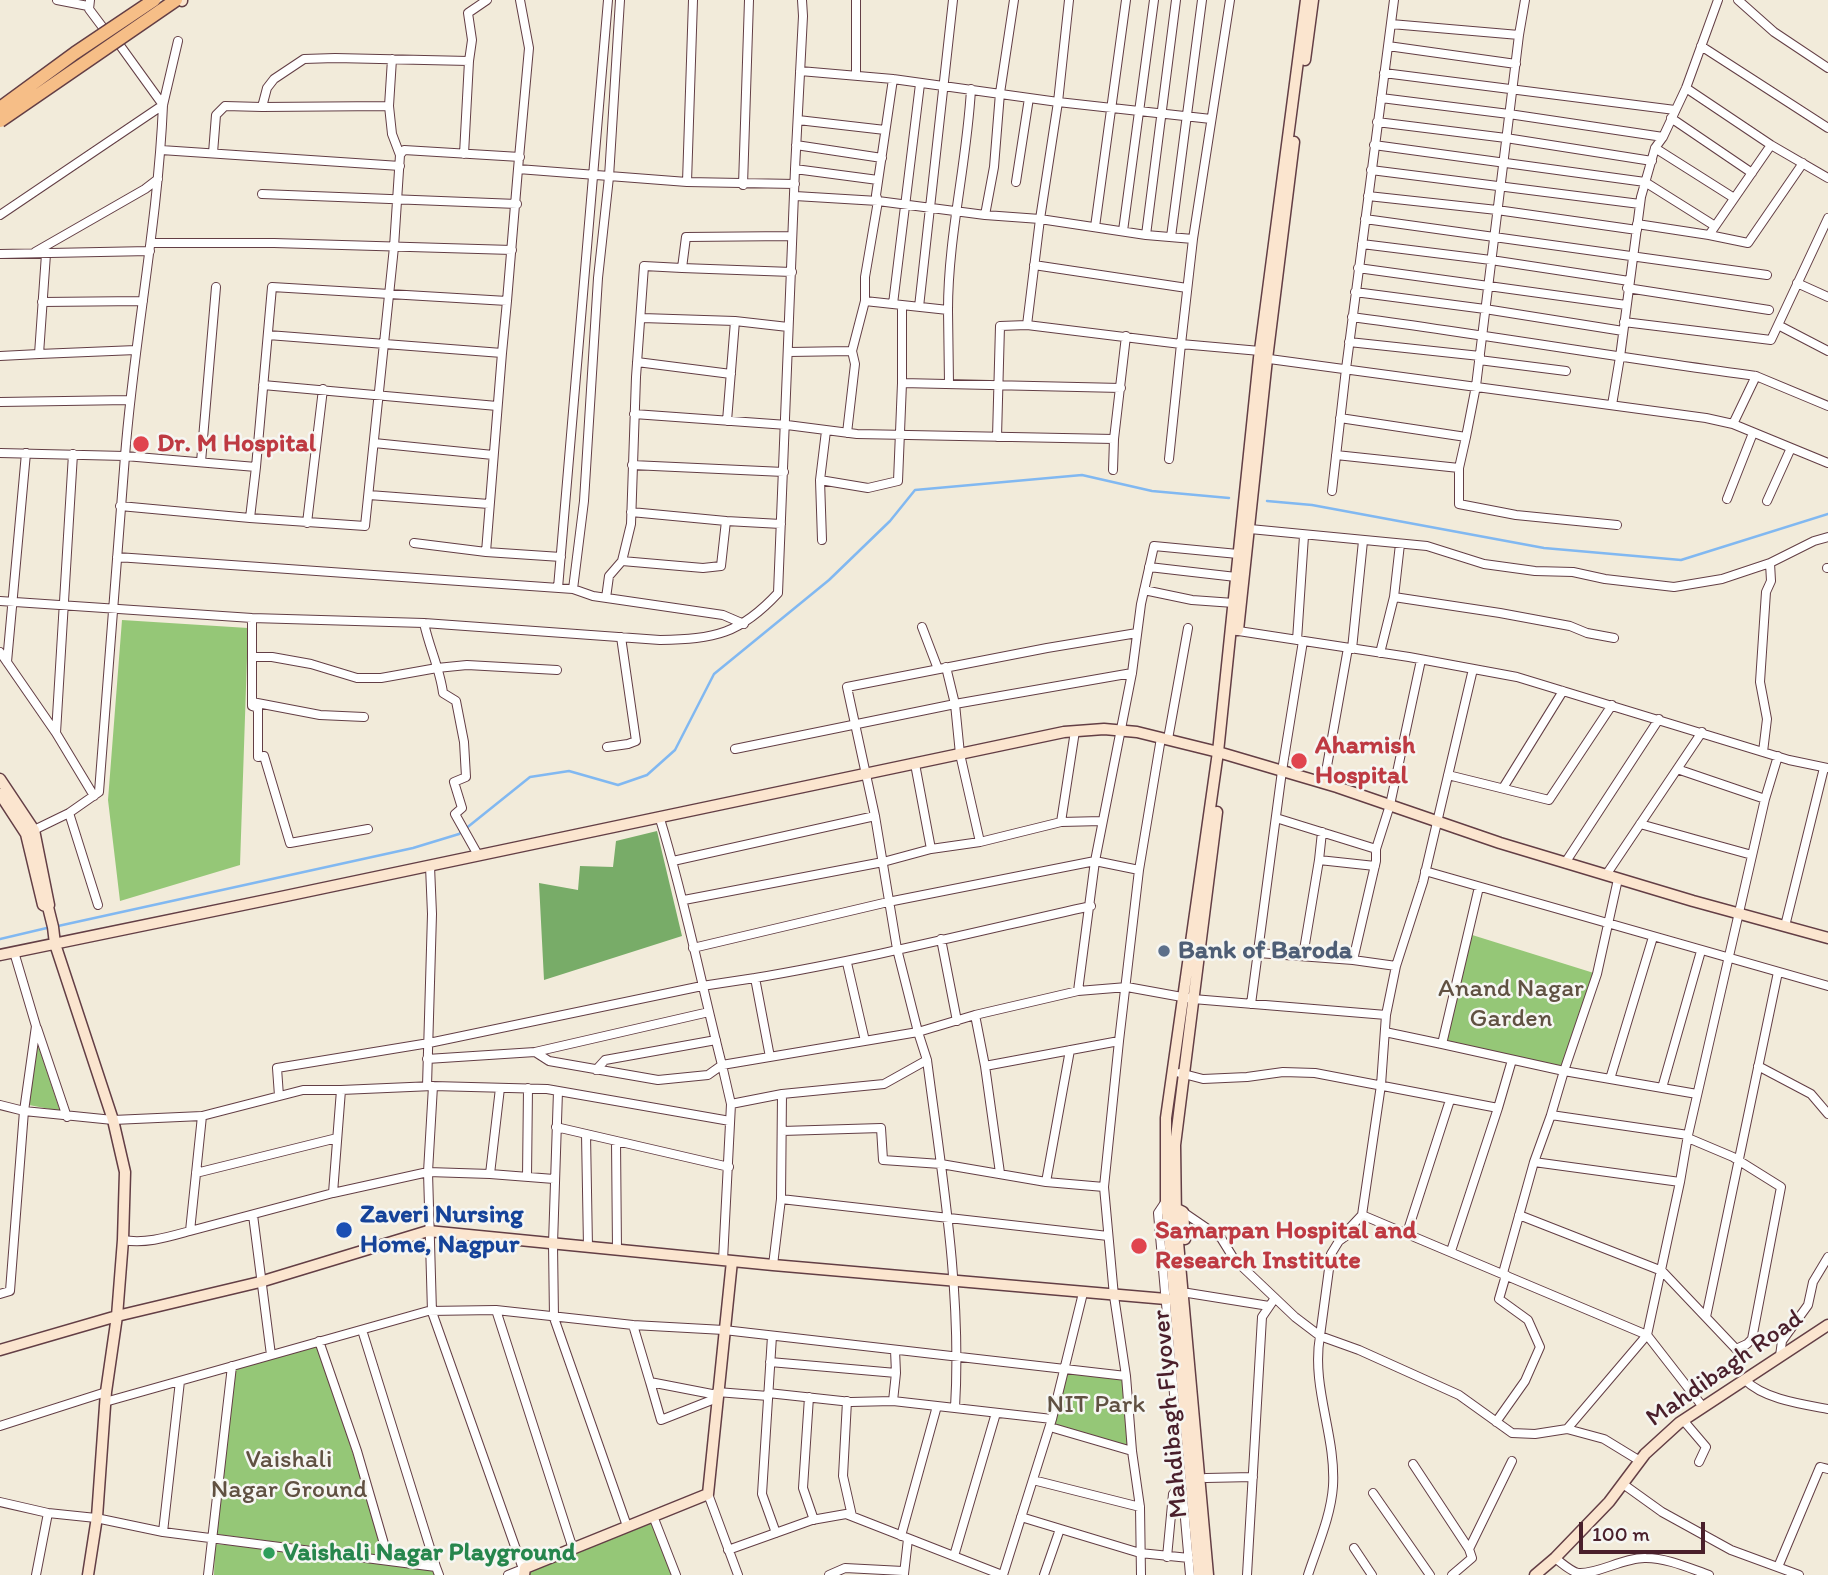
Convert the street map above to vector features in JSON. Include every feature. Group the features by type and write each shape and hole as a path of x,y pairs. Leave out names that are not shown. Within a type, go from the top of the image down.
{"main road":[{"path":"0,108 154,0"},
{"path":"0,121 176,0"}],"street":[{"path":"57,0 89,3 104,29 119,44 163,106"},
{"path":"0,102 148,0"},
{"path":"0,128 182,0"},
{"path":"464,154 472,40 468,13 487,0"},
{"path":"486,552 529,48 520,0"},
{"path":"558,588 608,0"},
{"path":"573,589 584,501 620,0"},
{"path":"687,182 693,0"},
{"path":"743,185 749,0"},
{"path":"0,601 252,618 424,623 621,637 698,639 744,624 760,613 778,593 787,425 788,327 802,0"},
{"path":"856,0 856,75"},
{"path":"919,307 953,0"},
{"path":"985,215 994,167 1000,93 1014,0"},
{"path":"1027,325 1058,102 1069,0"},
{"path":"1096,227 1126,0"},
{"path":"1123,231 1154,0"},
{"path":"1146,235 1176,0"},
{"path":"1171,237 1202,0"},
{"path":"1169,459 1187,288 1230,0"},
{"path":"1234,631 1238,554 1248,497 1262,356 1306,0"},
{"path":"1262,356 1313,0"},
{"path":"1332,491 1355,292 1394,0"},
{"path":"1525,0 1476,386 1459,468 1459,505 1516,515 1617,525"},
{"path":"1612,405 1645,183 1655,148 1686,88 1718,0"},
{"path":"1738,0 1774,32 1828,68"},
{"path":"1391,24 1519,35"},
{"path":"30,832 69,813 99,792 129,400 151,247 163,106 178,40"},
{"path":"1388,46 1516,64"},
{"path":"1701,46 1828,128"},
{"path":"262,107 267,88 274,79 304,59 469,61"},
{"path":"120,506 365,526 400,166 389,106 392,59"},
{"path":"800,71 893,79 1058,102 1211,118"},
{"path":"1384,73 1513,89 1673,114 1752,173"},
{"path":"848,433 855,364 852,351 865,301 865,277 878,201 876,195 893,79"},
{"path":"893,304 920,84"},
{"path":"1686,88 1771,145 1828,178"},
{"path":"949,384 948,274 971,89"},
{"path":"1016,183 1029,98"},
{"path":"1381,98 1662,137"},
{"path":"0,215 163,106"},
{"path":"213,153 216,116 225,106 389,106"},
{"path":"798,120 886,130"},
{"path":"1377,122 1506,138 1652,161"},
{"path":"796,145 881,158"},
{"path":"1374,145 1645,183 1716,226"},
{"path":"1709,235 1771,145"},
{"path":"1655,148 1734,198"},
{"path":"161,150 400,166"},
{"path":"400,155 404,150 520,157"},
{"path":"1368,196 1709,235 1748,243 1803,163"},
{"path":"519,169 687,182 795,184"},
{"path":"794,169 878,180"},
{"path":"1371,170 1640,204"},
{"path":"32,254 158,179"},
{"path":"262,194 517,204"},
{"path":"795,196 878,201 1194,239"},
{"path":"1365,219 1767,275"},
{"path":"1355,292 1624,327 1771,340 1828,219"},
{"path":"682,268 686,237 792,236"},
{"path":"1819,236 1828,241"},
{"path":"0,260 0,254 274,243 512,250"},
{"path":"1362,244 1491,260 1769,310"},
{"path":"586,253 601,253"},
{"path":"38,354 46,254"},
{"path":"1034,265 1187,288"},
{"path":"606,598 609,576 622,561 631,524 634,414 644,266 792,272"},
{"path":"1359,268 1626,305"},
{"path":"1797,283 1828,297"},
{"path":"201,462 216,287"},
{"path":"250,518 272,287 507,301"},
{"path":"43,302 143,301"},
{"path":"865,301 948,310"},
{"path":"820,480 868,488 898,481 902,305"},
{"path":"1352,317 1756,376 1828,406"},
{"path":"642,318 734,321 788,327"},
{"path":"727,421 734,321"},
{"path":"997,438 1000,326 1027,325 1126,336 1706,418 1732,424 1828,463"},
{"path":"1778,326 1828,351"},
{"path":"268,335 502,353"},
{"path":"1113,470 1126,336"},
{"path":"1349,342 1566,371"},
{"path":"0,356 136,350"},
{"path":"789,352 852,351"},
{"path":"638,362 731,374"},
{"path":"1732,424 1756,376"},
{"path":"902,383 1121,388"},
{"path":"263,385 379,393 497,406"},
{"path":"307,523 323,389"},
{"path":"0,402 129,400"},
{"path":"634,414 900,436 1114,439"},
{"path":"1340,418 1466,437"},
{"path":"821,540 820,480 826,431"},
{"path":"1727,499 1753,433"},
{"path":"374,443 494,455"},
{"path":"1767,501 1791,448"},
{"path":"0,453 125,456 256,467"},
{"path":"7,662 26,453"},
{"path":"56,733 73,454"},
{"path":"1336,454 1459,468"},
{"path":"632,465 785,472"},
{"path":"369,495 489,504"},
{"path":"1215,1575 1188,1293 1173,1212 1166,1118 1178,1073 1222,753 1234,631 1250,528 1248,497"},
{"path":"631,512 781,524"},
{"path":"622,561 704,568 722,566 726,521"},
{"path":"1250,528 1304,536 1427,546 1484,564 1535,571 1573,572 1605,579 1674,587 1722,579 1770,563 1828,537"},
{"path":"1251,1004 1300,641 1304,536"},
{"path":"1324,783 1350,649 1363,541"},
{"path":"414,542 486,552 561,557"},
{"path":"1380,653 1394,597 1400,544"},
{"path":"1078,991 1095,861 1154,546 1238,554"},
{"path":"117,557 573,589 606,598 723,615 744,624"},
{"path":"1763,752 1767,719 1760,681 1766,593 1772,581 1770,563"},
{"path":"1149,567 1236,577"},
{"path":"1144,590 1192,600 1234,603"},
{"path":"1394,597 1512,615 1614,638"},
{"path":"252,618 252,706 258,708 258,757 264,756 290,843 368,829"},
{"path":"424,623 443,693 456,701 464,742 466,777 454,782 462,808 455,814 478,855"},
{"path":"922,627 942,668 955,704 960,754 980,842"},
{"path":"1140,1575 1140,1507 1126,1376 1114,1296 1104,1187 1139,870 1188,628"},
{"path":"1234,631 1517,677 1763,752 1826,768 1785,926"},
{"path":"955,1408 958,1357 954,1281 927,1060 897,949 875,816 847,687 1137,633"},
{"path":"607,747 636,741 621,637"},
{"path":"0,652 56,733 94,796"},
{"path":"252,657 272,657 311,664 357,678 381,678 467,665 557,670"},
{"path":"1353,960 1375,866 1376,849 1390,805 1421,660"},
{"path":"1308,1575 1333,1486 1329,1440 1320,1397 1317,1353 1331,1254 1362,1214 1381,1084 1386,1015 1396,966 1425,871 1473,669"},
{"path":"735,749 955,704 1132,673"},
{"path":"1503,788 1563,691"},
{"path":"252,702 320,715 364,717"},
{"path":"1448,775 1549,800 1612,705"},
{"path":"1565,863 1659,719"},
{"path":"0,955 660,819 960,754 1075,731 1119,730 1222,753 1324,783 1565,863 1828,938"},
{"path":"1061,822 1075,731"},
{"path":"1606,875 1702,732"},
{"path":"1567,1429 1647,1335 1737,913 1778,756"},
{"path":"915,764 931,849"},
{"path":"1677,769 1765,799"},
{"path":"0,779 30,832 50,902 48,907 55,944 113,1120 125,1172 124,1240 88,1575"},
{"path":"0,794 30,832"},
{"path":"69,813 98,905"},
{"path":"673,861 875,816"},
{"path":"1276,818 1376,849"},
{"path":"660,819 684,900 731,1104 724,1330 708,1494 738,1575"},
{"path":"684,900 883,862 931,849 980,842 1061,822 1102,821"},
{"path":"1640,824 1752,855"},
{"path":"1303,956 1322,832"},
{"path":"1318,860 1375,866"},
{"path":"693,948 888,902 1095,861 1139,870"},
{"path":"429,866 432,914 427,1059 430,1086 428,1231 432,1312 524,1571"},
{"path":"1425,871 1828,986"},
{"path":"1496,1422 1525,1381 1540,1347 1528,1320 1499,1299 1518,1215 1597,974 1618,879"},
{"path":"1441,1045 1479,887"},
{"path":"279,1096 277,1068 429,1043 702,986 848,962 1090,906"},
{"path":"1610,1079 1653,937"},
{"path":"941,939 957,1021"},
{"path":"1662,1088 1701,951"},
{"path":"13,952 67,1117"},
{"path":"1258,953 1396,966"},
{"path":"848,962 864,1041"},
{"path":"1706,1317 1778,972"},
{"path":"755,978 770,1057"},
{"path":"534,1052 549,1061 658,1080 708,1075 722,1065 918,1032 975,1015 1078,991 1127,987 1251,1004 1386,1015"},
{"path":"427,1059 534,1052 709,1012"},
{"path":"975,1015 1000,1173"},
{"path":"0,1294 10,1291 24,1111 36,1026"},
{"path":"1385,1032 1564,1071 1697,1094"},
{"path":"596,1070 605,1060 716,1040"},
{"path":"985,1066 1119,1041"},
{"path":"1046,1182 1070,1050"},
{"path":"731,1104 782,1094 884,1084 927,1060"},
{"path":"1451,1251 1512,1060"},
{"path":"1758,1066 1811,1094 1828,1114"},
{"path":"1178,1073 1203,1079 1283,1072 1315,1073 1498,1108"},
{"path":"0,1105 67,1117 113,1120 202,1116 303,1090 430,1086 528,1088 730,1121"},
{"path":"490,1174 500,1088"},
{"path":"527,1177 528,1088"},
{"path":"333,1193 341,1090"},
{"path":"558,1091 554,1179 554,1318 627,1526"},
{"path":"773,1265 781,1199 782,1094"},
{"path":"1407,1233 1450,1100"},
{"path":"1518,1215 1662,1271 1736,1349 1752,1339 1781,1187 1738,1161 1688,1137 1551,1115"},
{"path":"190,1231 202,1116"},
{"path":"556,1126 729,1167"},
{"path":"782,1131 881,1129 883,1160 941,1164 1046,1182 1104,1187"},
{"path":"586,1133 588,1247"},
{"path":"196,1173 337,1138"},
{"path":"616,1141 618,1250"},
{"path":"1534,1162 1680,1182"},
{"path":"124,1240 144,1241 190,1231 333,1193 428,1172 554,1179"},
{"path":"781,1199 1108,1236"},
{"path":"1190,1575 1158,1213 1173,1212 1221,1238 1234,1259 1272,1302 1320,1336 1359,1350 1459,1395 1512,1433 1535,1434 1567,1429 1604,1439 1640,1461"},
{"name":"Mahdibagh Flyover","path":"1173,1212 1199,1575"},
{"name":"Mahdibagh Flyover","path":"1173,1212 1208,1575"},
{"path":"253,1214 271,1355"},
{"path":"1362,1214 1647,1335 1703,1408"},
{"path":"0,1350 117,1316 260,1282 428,1231 1114,1296 1166,1298"},
{"path":"1780,1356 1782,1341 1808,1305 1813,1282 1828,1257"},
{"path":"728,1550 814,1520 846,1514 1003,1575 1051,1423 1083,1293"},
{"path":"1188,1293 1272,1302"},
{"path":"1247,1575 1262,1317 1272,1302"},
{"path":"496,1310 573,1549"},
{"path":"0,1426 106,1397 180,1381 432,1312 496,1310 633,1325 724,1330 1126,1376"},
{"path":"633,1325 661,1420 717,1395"},
{"name":"Mahdibagh Road","path":"1535,1575 1609,1502 1640,1461 1683,1420 1828,1325"},
{"path":"0,1502 48,1513 96,1518 163,1532 389,1561 437,1571 362,1330"},
{"path":"772,1336 761,1494 776,1533"},
{"path":"319,1341 357,1451 389,1561"},
{"path":"893,1401 895,1350"},
{"path":"770,1362 896,1373"},
{"path":"208,1575 232,1366"},
{"path":"1745,1380 1754,1389 1804,1405 1828,1409"},
{"path":"163,1532 180,1381"},
{"path":"650,1382 717,1395 893,1401 996,1413 1051,1423 1132,1451"},
{"path":"809,1397 803,1488 814,1520"},
{"path":"847,1401 843,1476 852,1516"},
{"path":"832,1574 845,1568 904,1573 905,1537 937,1406"},
{"path":"954,1556 996,1413"},
{"path":"1683,1420 1706,1447 1699,1462"},
{"path":"1469,1549 1512,1461"},
{"path":"1413,1464 1469,1549 1472,1558 1452,1575"},
{"path":"1778,1567 1820,1467 1828,1469"},
{"path":"1206,1478 1253,1477"},
{"path":"1033,1480 1140,1507"},
{"path":"1167,1557 1173,1494 1182,1484"},
{"path":"1623,1484 1662,1512 1731,1550 1799,1575"},
{"path":"1373,1493 1430,1575"},
{"path":"508,1575 524,1571 708,1494"},
{"path":"36,1575 48,1513"},
{"path":"653,1516 676,1575"},
{"path":"1021,1517 1140,1553 1189,1558"},
{"path":"1044,1575 1060,1529"},
{"path":"1354,1548 1372,1575"},
{"path":"1555,1558 1579,1574 1599,1571 1631,1559 1648,1558 1709,1575"}],"green space":[{"path":"122,620 248,628 240,865 120,901 108,800"},
{"path":"657,831 682,936 544,980 539,883 578,890 580,866 613,867 616,841"},
{"name":"Anand Nagar Garden","path":"1469,934 1597,974 1564,1071 1442,1044"},
{"path":"37,1042 60,1111 29,1105"},
{"name":"Vaishali Nagar Ground","path":"318,1343 385,1556 215,1534 233,1367"},
{"name":"NIT Park","path":"1066,1370 1126,1376 1132,1451 1050,1427"},
{"path":"652,1520 671,1575 529,1575 530,1568"},
{"name":"Vaishali Nagar Playground","path":"215,1544 430,1562 436,1575 214,1575"}],"waterway":[{"path":"58,926 413,848 459,834 530,777 569,771 618,785 647,775 675,750 714,674 829,580 890,521 915,490 1082,475 1152,491 1229,498"},
{"path":"1267,501 1312,505 1544,548 1681,560 1828,514"},
{"path":"0,939 51,927"}],"railway":[{"path":"0,117 167,0"}],"place":[{"name":"Dr. M Hospital","path":"141,444"},
{"name":"Aharnish Hospital","path":"1299,761"},
{"name":"Bank of Baroda","path":"1164,951"},
{"name":"Zaveri Nursing Home, Nagpur","path":"344,1230"},
{"name":"Samarpan Hospital and Research Institute","path":"1139,1246"},
{"name":"Vaishali Nagar Playground","path":"269,1553"}]}
